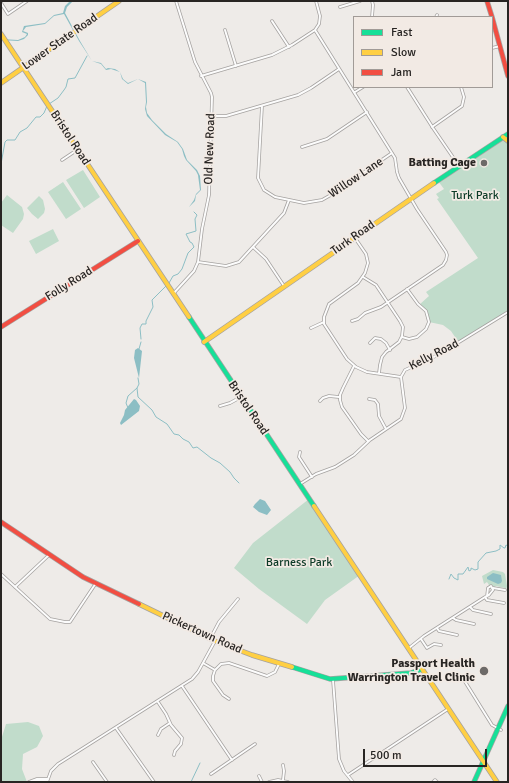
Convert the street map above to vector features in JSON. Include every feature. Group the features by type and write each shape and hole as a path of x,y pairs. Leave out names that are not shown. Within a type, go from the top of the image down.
{"main road":[{"name":"Lower State Road","path":"1,83 118,1"},
{"path":"487,1 492,16"},
{"path":"493,21 508,76"},
{"name":"Bristol Road","path":"1,34 497,782"},
{"name":"Turk Road","path":"204,342 411,198 508,134"},
{"path":"503,137 508,141"},
{"name":"Folly Road","path":"1,327 138,241"},
{"name":"Pickertown Road","path":"1,522 76,573 213,640 279,664 332,679 411,673 422,669"},
{"path":"500,729 508,706"},
{"path":"478,782 500,729 508,714"},
{"path":"474,782 485,763"}],"street":[{"path":"1,3 8,14 27,1"},
{"name":"Old New Road","path":"173,294 194,271 198,262 202,228 209,195 212,116 212,95 195,62 176,1"},
{"path":"201,76 272,55 289,47 316,30 321,20 316,1"},
{"path":"340,7 360,1"},
{"path":"372,1 372,16"},
{"path":"272,21 289,47"},
{"path":"226,30 236,66"},
{"path":"316,30 392,153 396,161 397,174 418,211 447,255 443,265 388,303 363,314 358,319 352,321"},
{"path":"493,48 500,46"},
{"path":"212,116 226,116 302,93 340,68"},
{"path":"355,92 361,88"},
{"path":"408,88 459,166"},
{"path":"432,126 462,106 464,97 461,88"},
{"name":"Willow Lane","path":"262,106 258,179 262,187 275,197 308,203 319,201 326,198 392,153"},
{"path":"302,147 327,139 367,112"},
{"path":"62,160 78,150"},
{"path":"198,262 230,266 240,261 284,213 289,200"},
{"path":"354,237 366,254 367,265 364,276 356,285 329,304 324,317 324,322 354,366 367,372 401,377"},
{"path":"253,248 266,259 284,286"},
{"path":"364,276 376,285 402,324 402,337 399,342 382,357 379,366 379,373"},
{"path":"402,337 409,339 416,337 426,329 429,322 426,311 418,304 408,289"},
{"name":"Kelly Road","path":"300,484 312,476 338,466 354,455 368,441 399,420 404,413 405,406 401,377 407,369 438,356 508,312"},
{"path":"311,328 324,322"},
{"path":"370,343 375,338 381,339 390,350"},
{"path":"354,366 342,388 339,397 342,407 362,436 368,441"},
{"path":"320,401 329,396 339,397"},
{"path":"220,406 241,397"},
{"path":"369,399 375,400 378,404 379,416 386,429"},
{"path":"300,452 300,457 312,476"},
{"path":"15,587 50,554"},
{"path":"1,574 48,617 54,620 68,622 71,621 96,583"},
{"path":"486,597 488,587 491,586 493,588 504,590"},
{"path":"409,648 437,628 486,597 492,592 493,588"},
{"path":"486,597 487,600 504,603"},
{"path":"29,782 34,779 47,781 51,771 56,766 158,702 194,677 203,663 219,622 238,599"},
{"path":"470,607 472,610 491,614"},
{"path":"453,618 474,624"},
{"path":"437,628 439,631 457,635"},
{"path":"421,639 427,648 434,644 441,645"},
{"path":"229,699 214,683 213,676 215,670 221,664 227,662 262,675 269,675 276,671 279,664"},
{"path":"203,663 215,670"},
{"path":"332,679 338,754 340,763 353,782"},
{"path":"464,680 492,725 500,729"},
{"path":"182,686 232,760"},
{"path":"158,702 170,723 182,738 181,744 175,751 174,755"},
{"path":"348,775 448,709"},
{"path":"158,735 161,729 170,723"},
{"path":"116,728 154,782"},
{"path":"211,774 255,744"},
{"path":"93,762 107,782"},
{"path":"283,765 283,780"},
{"path":"259,776 262,782"},
{"path":"269,782 276,780 288,782"},
{"path":"433,782 435,780 437,782"}],"green space":[{"name":"Turk Park","path":"508,134 508,310 459,343 451,331 443,325 429,322 426,311 419,305 429,296 426,292 478,258 437,199 439,198 436,194 444,189 438,181"},
{"path":"83,170 100,197 84,208 66,180"},
{"path":"63,182 81,209 66,219 48,192"},
{"path":"7,195 22,207 24,214 23,219 13,233 1,225 1,203"},
{"path":"39,196 43,200 45,209 44,213 38,219 27,208"},
{"path":"53,229 59,241 36,254 29,241"},
{"name":"Barness Park","path":"309,499 360,575 325,600 307,624 259,589 234,568 253,543"},
{"path":"493,570 503,572 505,574 507,586 506,590 505,588 489,585 487,582 484,584 482,576"},
{"path":"28,722 39,726 43,736 37,747 23,754 22,769 27,782 1,782 1,740 6,724"}],"water":[{"path":"70,1 73,1 67,7 65,13 92,61 79,41 64,14 54,16 45,24 26,27 23,31 28,33 28,35 24,39 18,41 1,40 18,40 25,37 27,34 22,32 24,26 45,23 54,15 63,13 65,6"},
{"path":"92,61 101,63 106,69 108,68 115,69 120,72 111,69 106,70 101,64"},
{"path":"120,72 123,79 128,83 138,79 128,84 122,79"},
{"path":"138,79 146,82 147,113 166,134 178,142 183,149 187,160 197,170 200,176 201,190 196,195 195,201 189,207 196,194 200,190 198,175 186,160 182,149 177,142 165,135 147,116 145,109 145,83"},
{"path":"138,348 142,351 139,378 134,358 135,350"},
{"path":"134,399 140,406 139,411 121,425 120,423 125,410"},
{"path":"260,499 265,501 271,510 267,515 259,512 253,507"},
{"path":"493,573 501,575 501,583 498,584 487,579 487,577"}],"waterway":[{"path":"49,104 58,98 66,87 68,79 75,78 87,56"},
{"path":"1,164 5,142 7,140 15,140 20,132 27,128 36,117 40,117 44,113 47,106"},
{"path":"169,283 173,276 178,274 182,269 188,253 194,247 186,234 196,231 195,219 197,215 194,212"},
{"path":"141,339 140,328 142,324 146,324 153,307 152,300 167,285"},
{"path":"139,349 141,342"},
{"path":"138,378 138,397 152,410 156,417 167,424 174,434 179,435 189,442 193,448 197,447 220,463 239,483"},
{"path":"128,408 126,403 128,396 137,388"},
{"path":"449,579 451,574 458,580 458,574 463,574 468,567 469,571 471,568 475,570 478,569 478,562 486,553 500,549 500,545 504,548 506,545 508,546"},
{"path":"191,782 200,763"}],"traffic: fast":[{"path":"434,183 508,134"},
{"path":"189,317 314,506"},
{"path":"292,667 330,679 411,673 422,669"},
{"path":"474,782 508,706"}],"traffic: slow":[{"path":"1,83 119,1"},
{"path":"1,34 189,317"},
{"path":"503,137 508,141"},
{"path":"204,342 434,183"},
{"path":"314,506 497,782"},
{"path":"139,604 215,641 252,655 292,667"}],"traffic: jam":[{"path":"487,1 492,16"},
{"path":"493,21 508,76"},
{"path":"1,327 138,241"},
{"path":"1,522 83,577 139,604"}],"place":[{"name":"Batting Cage","path":"484,163"},
{"name":"Passport Health Warrington Travel Clinic","path":"484,671"}]}
